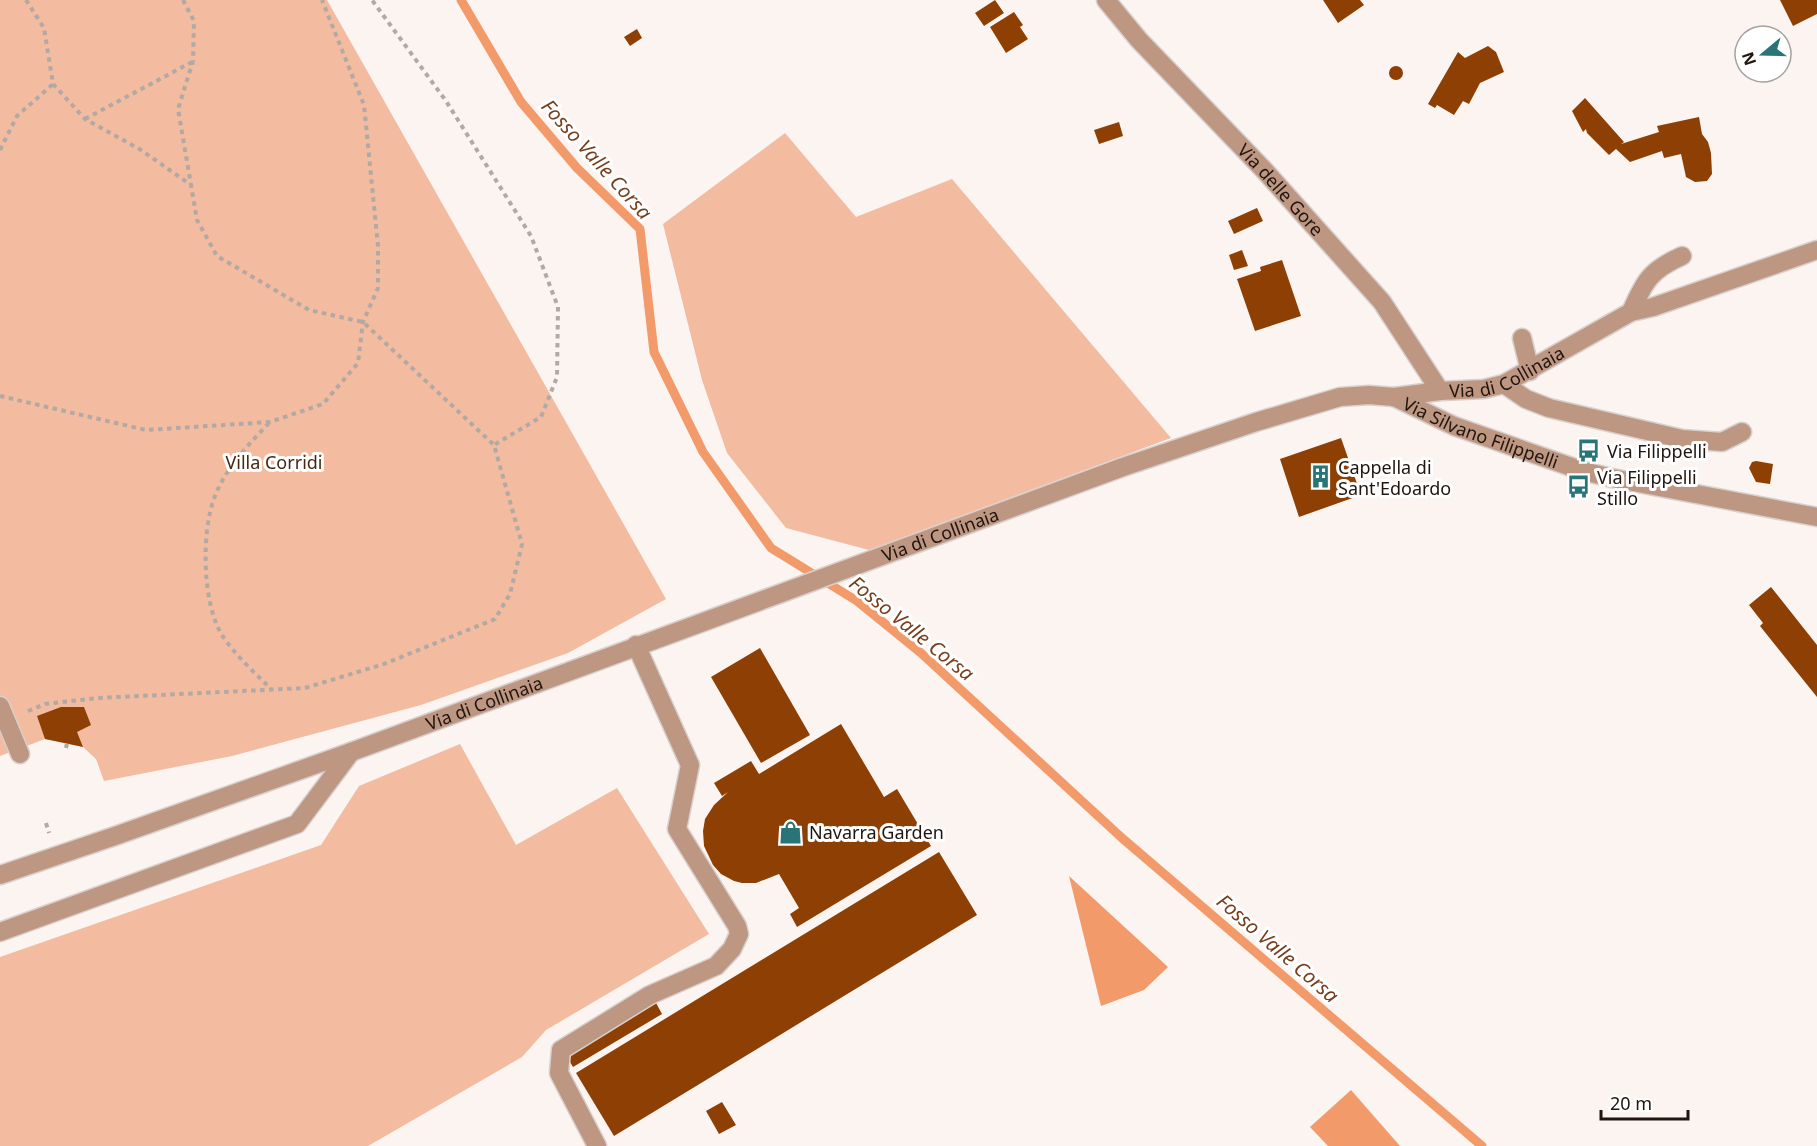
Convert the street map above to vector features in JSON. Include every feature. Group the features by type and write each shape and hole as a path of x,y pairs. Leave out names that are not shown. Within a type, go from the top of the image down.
{"street":[{"name":"Via delle Gore","path":"1106,0 1139,40 1264,170 1382,302 1440,391"},
{"name":"Via di Collinaia","path":"0,875 351,752 1123,467 1256,422 1340,397 1369,395 1394,397 1440,391 1484,390 1504,384 1631,312 1653,307 1817,250"},
{"path":"1631,312 1644,282 1667,262 1682,256"},
{"path":"1522,338 1530,371"},
{"path":"1504,384 1526,399 1549,408 1682,439 1722,442 1742,432"},
{"name":"Via Silvano Filippelli","path":"1394,397 1454,426 1583,471 1817,517"},
{"path":"597,1146 559,1073 561,1050 650,996 716,966 732,950 739,934 737,926 677,829 690,765 636,645"},
{"path":"3,713 20,754"},
{"path":"0,932 297,824 351,752"}],"path":[{"path":"26,0 44,28 53,84 85,119 141,150 191,185"},
{"path":"3,713 45,704 98,698 305,687 384,664 495,619 510,594 522,544 494,445 363,322 309,310 217,256 197,220 178,110 193,61 194,21 183,0"},
{"path":"0,396 146,430 270,422 323,404 358,363 363,322 378,288 378,246 364,105 322,0"},
{"path":"372,0 446,101 531,236 558,307 557,377 541,417 494,445"},
{"path":"85,119 193,61"},
{"path":"0,150 17,116 53,84"},
{"path":"270,422 240,454 214,497 205,543 207,597 221,634 248,666 272,689"}],"green space":[{"name":"Villa Corridi","path":"0,0 327,0 666,599 568,653 421,705 232,756 104,781 96,759 83,747 67,743 45,739 0,756"},
{"path":"785,133 856,217 952,179 1171,438 869,550 786,528 727,453 702,380 663,224"},
{"path":"460,744 516,845 617,788 709,934 546,1030 522,1057 368,1146 0,1146 0,957 321,845 359,786"}],"shaded area":[{"path":"1069,876 1168,967 1144,990 1101,1006"},
{"path":"1351,1090 1400,1146 1328,1146 1310,1127"}],"building":[{"path":"995,0 1004,13 984,26 975,13"},
{"path":"1323,0 1360,0 1364,5 1338,23"},
{"path":"1780,0 1817,0 1817,14 1793,26"},
{"path":"1014,12 1023,25 1020,27 1028,39 1006,53 990,27"},
{"path":"637,29 642,38 630,46 624,37"},
{"path":"1488,46 1496,52 1504,72 1480,83 1469,104 1463,101 1454,115 1437,105 1435,108 1428,104 1458,52 1465,58"},
{"path":"1396,66 1401,68 1403,73 1401,78 1396,80 1391,78 1389,73 1391,68"},
{"path":"1585,98 1624,142 1621,144 1659,132 1657,126 1699,117 1702,134 1708,142 1711,153 1712,174 1707,181 1695,182 1686,177 1681,154 1664,158 1662,151 1630,162 1616,149 1609,155 1587,133 1586,129 1583,132 1572,111"},
{"path":"1119,122 1123,136 1099,144 1094,130"},
{"path":"1257,208 1263,221 1234,234 1228,221"},
{"path":"1242,250 1248,266 1234,270 1229,255"},
{"path":"1282,260 1301,316 1255,331 1237,279 1261,271 1260,267"},
{"name":"Cappella di Sant'Edoardo","path":"1341,438 1361,495 1299,517 1280,459"},
{"path":"1752,462 1773,464 1770,484 1756,482 1749,468"},
{"path":"1771,587 1817,645 1817,697 1760,626 1763,623 1749,605"},
{"path":"760,648 810,735 761,763 711,677"},
{"path":"61,707 84,707 91,725 77,732 83,747 45,739 37,716"},
{"path":"841,724 884,797 897,789 931,846 797,927 790,914 799,908 779,874 756,883 742,883 721,874 713,865 704,846 705,819 714,805 728,792 722,796 714,783 751,761 759,774"},
{"path":"939,852 977,915 614,1136 576,1073"},
{"path":"655,1001 662,1014 573,1067 565,1054"},
{"path":"722,1102 736,1125 719,1134 706,1111"}],"waterway":[{"name":"Fosso Valle Corsa","path":"461,0 521,102 577,168 640,229 654,352 703,452 771,548 857,601 921,653 1122,838 1482,1146"}],"place":[{"name":"Via Filippelli","path":"1589,451"},
{"name":"Cappella di Sant'Edoardo","path":"1320,477"},
{"name":"Via Filippelli Stillo","path":"1579,487"},
{"name":"Navarra Garden","path":"791,832"}]}
